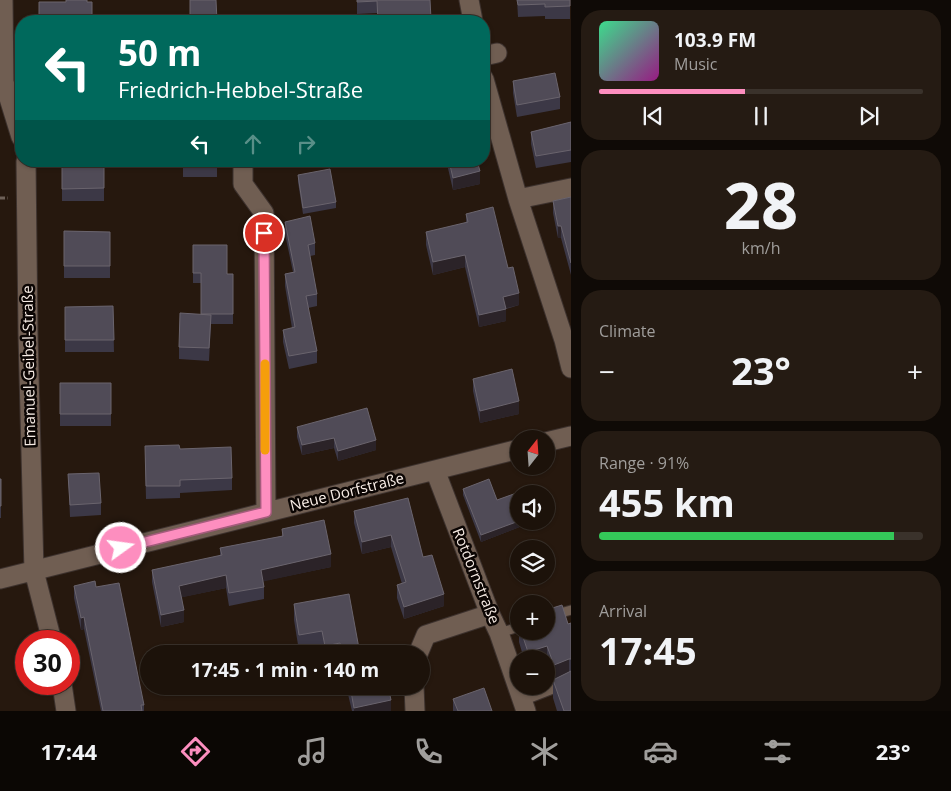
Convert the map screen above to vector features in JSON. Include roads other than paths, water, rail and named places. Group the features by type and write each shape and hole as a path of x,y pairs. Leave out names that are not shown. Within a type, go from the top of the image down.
{"street":[{"path":"3,0 4,82 15,117"},
{"path":"469,0 472,15"},
{"path":"490,100 518,199 564,340 571,368"},
{"name":"Emanuel-Geibel-Straße","path":"26,167 34,571 49,630"},
{"path":"243,167 243,184 264,213 266,512"},
{"path":"518,199 571,188"},
{"path":"555,440 571,436"},
{"name":"Neue Dorfstraße","path":"0,579 510,451"},
{"name":"Rotdornstraße","path":"435,470 499,633 524,706"},
{"path":"422,645 426,635 490,614"},
{"path":"64,695 66,711"},
{"path":"414,695 415,711"}],"lane":[{"path":"555,614 571,610"},
{"path":"499,633 510,629"},
{"path":"524,706 571,682"}]}
